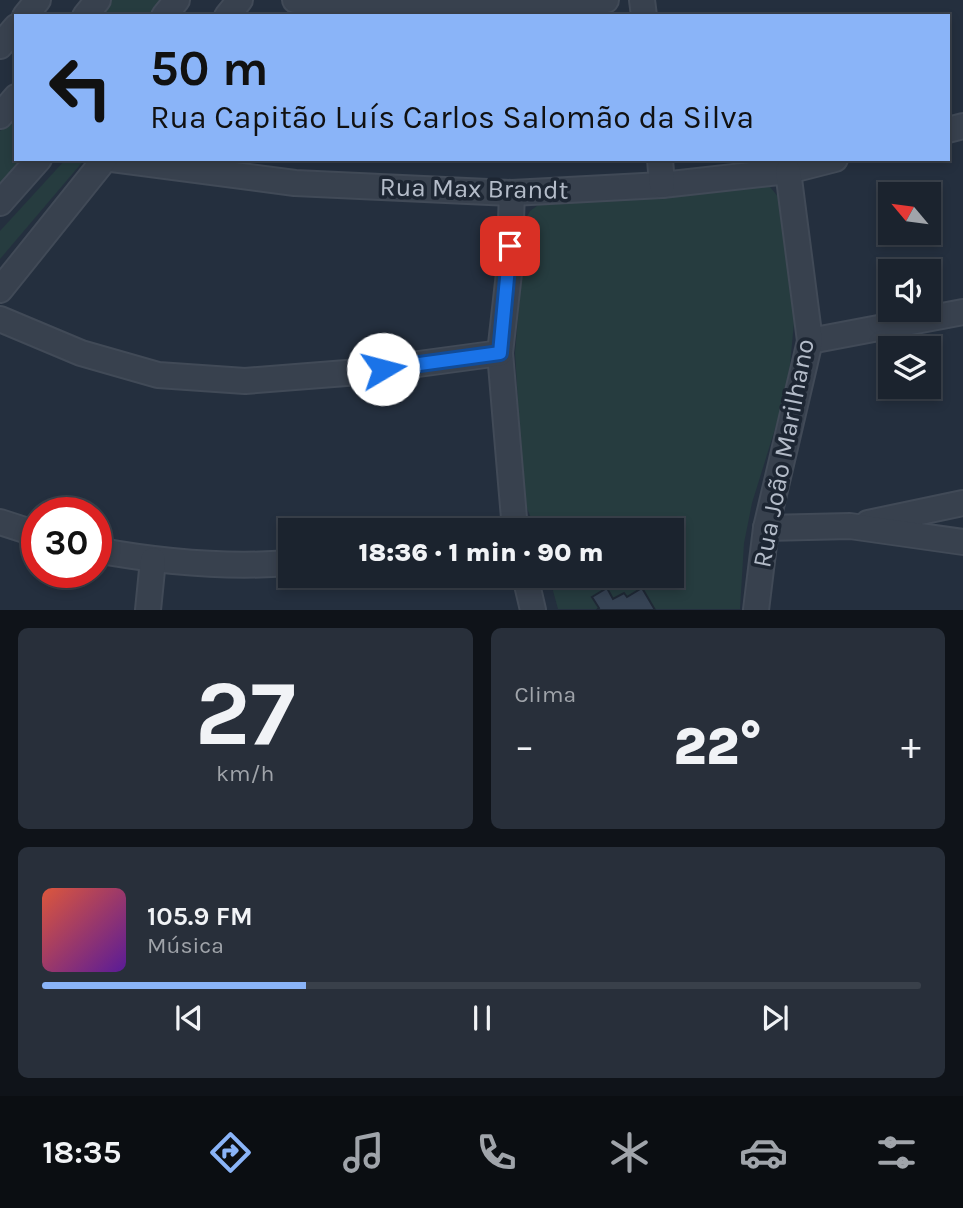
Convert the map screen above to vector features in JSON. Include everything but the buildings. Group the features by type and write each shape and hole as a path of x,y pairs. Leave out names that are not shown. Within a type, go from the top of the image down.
{"street":[{"path":"27,14 38,0"},
{"path":"87,14 98,0"},
{"path":"166,14 177,0"},
{"path":"229,14 240,0"},
{"path":"295,0 338,7 435,10 546,6 606,0"},
{"path":"0,46 14,29"},
{"path":"0,116 14,99"},
{"path":"0,203 36,161"},
{"path":"0,290 103,161"},
{"name":"Rua Max Brandt","path":"127,161 295,183 512,193 662,185 788,171 827,161"},
{"path":"660,161 662,185"},
{"name":"Rua João Marilhano","path":"756,610 765,528 810,341 788,171"},
{"path":"512,193 509,273 500,353 513,518"},
{"path":"810,341 963,312"},
{"path":"0,319 81,354 158,375 245,381 359,372 500,353"},
{"path":"850,526 963,503"},
{"path":"0,522 21,529"},
{"path":"765,528 850,526 963,542"},
{"path":"112,553 153,560 211,565 278,563"},
{"path":"148,610 153,560"},
{"path":"528,588 533,610"}],"green space":[{"path":"112,0 165,0 154,14 102,14"},
{"path":"14,122 14,161 22,161 0,186 0,131"},
{"path":"64,161 83,161 0,259 0,231"},
{"path":"763,183 780,199 795,312 790,365 783,403 752,503 744,543 740,609 558,609 552,588 684,588 684,518 531,518 524,501 515,353 522,271 522,225 530,211 541,203"}],"route":[{"path":"383,369 500,353 510,246"}]}
